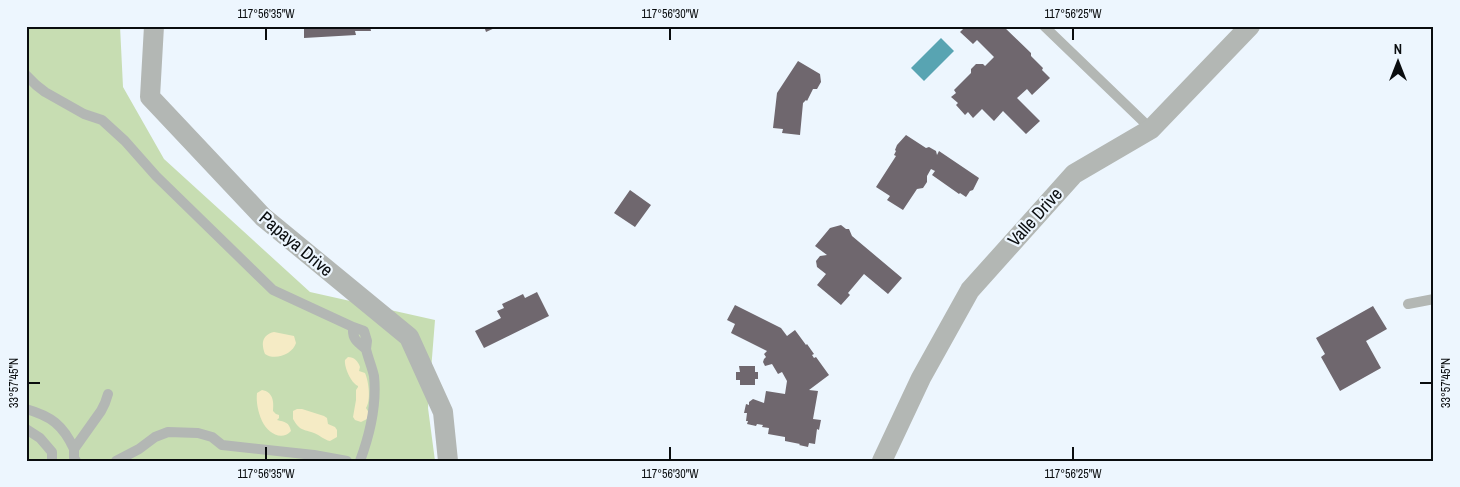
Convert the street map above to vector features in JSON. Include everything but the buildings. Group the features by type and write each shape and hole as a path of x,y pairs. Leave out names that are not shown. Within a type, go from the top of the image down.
{"street":[{"name":"Papaya Drive","path":"154,26 150,97 263,217 410,337 444,412 448,461"},
{"name":"Valle Drive","path":"882,461 921,378 970,290 1074,174 1152,129 1250,26"}],"lane":[{"path":"1044,26 1152,129"},
{"path":"26,75 45,92 84,114 102,120 125,141 156,176 273,290 353,327 353,336 366,349 374,374 374,408 366,446 360,461"},
{"path":"1408,304 1434,299"},
{"path":"74,449 101,411 108,394"},
{"path":"26,409 50,417 67,435 74,449 76,461"},
{"path":"26,429 40,438 52,452 52,461"},
{"path":"116,461 139,449 155,437 168,432 183,432 205,435 222,445 307,454 347,461"}],"green space":[{"path":"26,26 120,26 123,87 164,159 310,292 435,320 428,408 435,461 26,461"}],"sand":[{"path":"274,332 294,336 296,343 288,353 274,357 265,354 263,346 265,337"},
{"path":"348,357 357,361 360,367 359,371 365,373 368,381 369,396 366,408 369,413 367,419 361,422 353,417 358,386 353,382 347,371 345,360"},
{"path":"262,390 271,395 273,411 279,415 277,420 288,424 291,431 287,434 279,436 271,432 264,425 259,414 257,400 257,393"},
{"path":"297,409 327,418 328,424 337,430 337,437 330,441 300,428 293,419 293,411"}],"water":[{"path":"941,38 954,51 924,81 911,68"}]}
